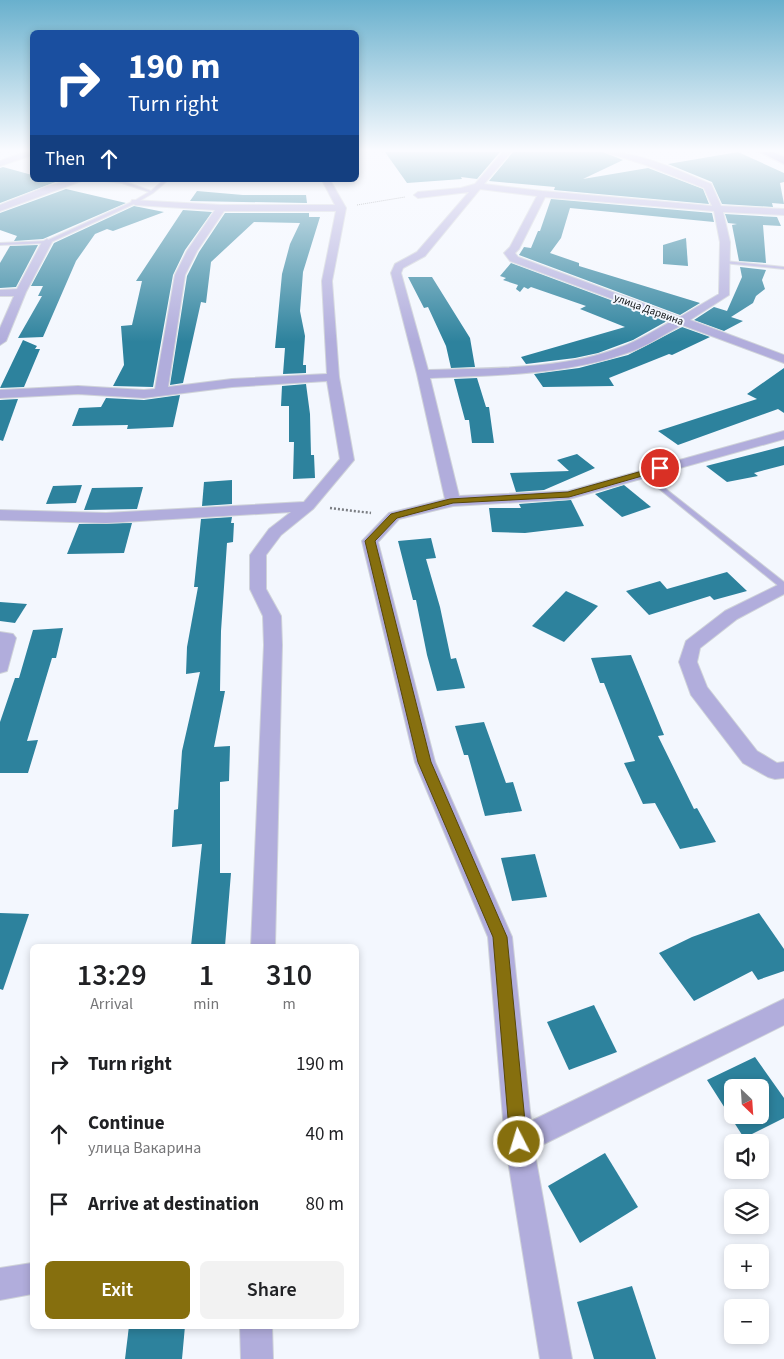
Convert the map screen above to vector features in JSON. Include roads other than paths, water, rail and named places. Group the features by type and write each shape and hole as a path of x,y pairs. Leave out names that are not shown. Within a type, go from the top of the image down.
{"street":[{"path":"162,392 180,275 192,251 216,215"},
{"path":"263,944 273,645 272,616 258,590 258,554 275,532 308,506 347,460 333,378 327,281 340,215"},
{"path":"453,500 424,374 396,273 399,266 422,254 454,215"},
{"name":"улица Дарвина","path":"531,215 514,249 509,253 514,259 784,359"},
{"path":"424,374 516,371 583,362 625,350 681,321 724,294 726,242 720,215"},
{"path":"0,341 21,292 47,242"},
{"path":"0,293 21,292"},
{"path":"0,394 78,390 144,394 232,383 333,378"},
{"path":"556,1359 519,1142 500,937 424,762 370,541 394,516 453,500 569,495 784,435"},
{"path":"0,515 106,518 308,506"},
{"path":"784,586 731,615 692,645 688,662 698,690 750,757 775,770 784,770"},
{"path":"0,638 7,638 0,666"},
{"path":"519,1142 784,1012"},
{"path":"0,1284 30,1280"},
{"path":"256,1329 257,1359"}],"lane":[{"path":"0,244 47,242 105,215"},
{"path":"725,262 784,268"},
{"path":"643,473 784,586"}]}
